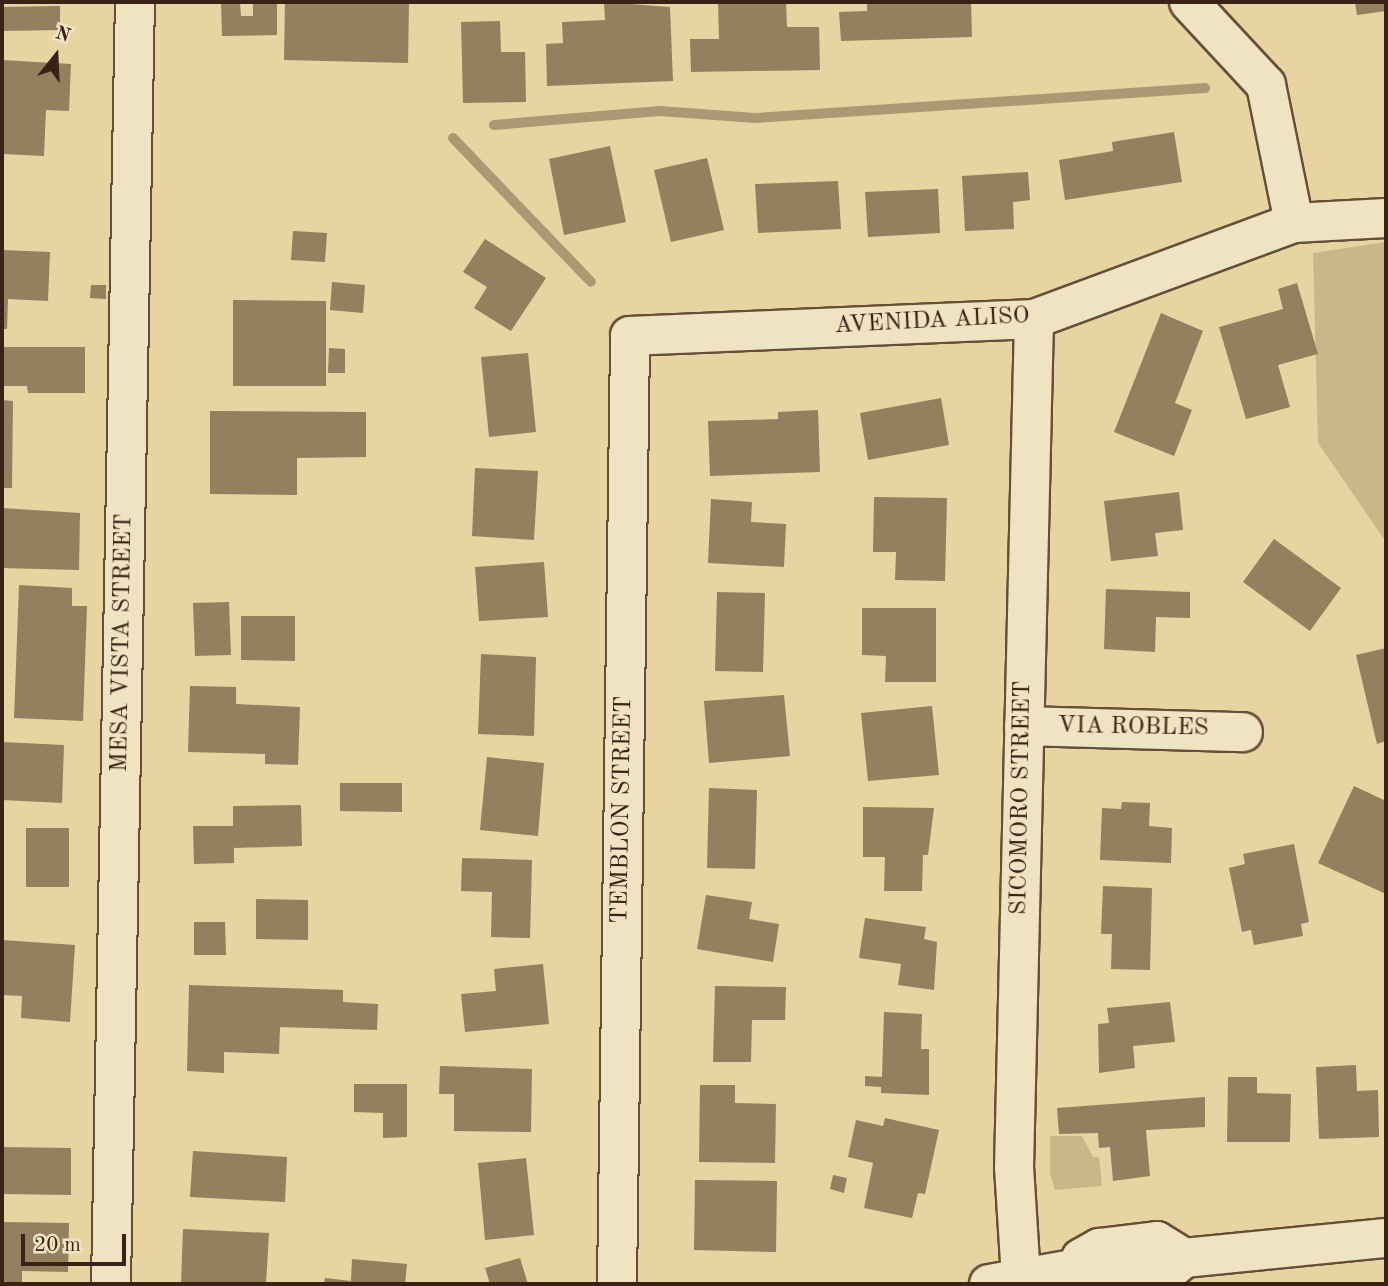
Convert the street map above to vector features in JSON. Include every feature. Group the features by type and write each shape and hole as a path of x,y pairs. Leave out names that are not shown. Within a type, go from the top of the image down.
{"street":[{"name":"MESA VISTA STREET","path":"111,1284 135,2"},
{"path":"1189,2 1266,85 1294,223"},
{"name":"AVENIDA ALISO","path":"630,336 1034,319 1294,223 1386,218"},
{"name":"SICOMORO STREET","path":"1005,1281 1014,1168 1034,319"},
{"name":"TEMBLON STREET","path":"617,1284 630,336"},
{"name":"VIA ROBLES","path":"1024,726 1242,732"},
{"path":"1005,1281 1078,1268 1082,1258 1099,1248 1157,1241 1184,1258 1386,1238"}],"shaded area":[{"path":"1386,242 1386,542 1318,443 1313,253"},
{"path":"1050,1136 1082,1136 1093,1157 1099,1157 1102,1186 1055,1190 1050,1174"}],"building":[{"path":"221,2 240,2 241,16 253,16 253,2 277,2 277,35 222,36"},
{"path":"285,2 409,2 408,63 284,60"},
{"path":"604,2 670,7 673,81 547,86 546,44 563,43 562,22 605,20"},
{"path":"718,2 786,2 787,27 819,27 820,70 691,72 690,39 719,39"},
{"path":"867,2 971,2 972,37 841,41 839,12 867,11"},
{"path":"1355,2 1386,2 1386,11 1357,15"},
{"path":"60,6 60,30 2,31 2,7"},
{"path":"500,21 501,52 525,52 526,102 463,103 461,22"},
{"path":"2,60 71,64 69,111 46,110 44,156 2,154"},
{"path":"1174,132 1182,182 1065,200 1059,160 1113,151 1112,142"},
{"path":"610,146 626,222 564,235 549,159"},
{"path":"707,158 724,230 671,242 654,170"},
{"path":"1028,172 1030,200 1013,202 1014,229 965,231 962,176"},
{"path":"838,181 841,229 758,233 755,184"},
{"path":"938,189 940,233 868,237 865,192"},
{"path":"293,231 327,233 325,262 291,260"},
{"path":"485,239 546,278 511,331 474,308 487,287 463,272"},
{"path":"2,250 50,252 48,301 8,299 7,329 2,329"},
{"path":"332,282 365,285 363,313 330,310"},
{"path":"1297,283 1318,354 1278,365 1290,407 1246,419 1219,327 1283,309 1278,289"},
{"path":"91,285 106,285 106,299 90,298"},
{"path":"233,300 326,301 326,386 233,386"},
{"path":"1161,313 1203,331 1175,403 1192,410 1174,456 1114,432"},
{"path":"2,347 85,347 85,393 28,393 27,386 2,386"},
{"path":"329,348 345,349 345,373 328,373"},
{"path":"528,353 536,432 489,437 481,357"},
{"path":"941,398 949,445 868,460 860,413"},
{"path":"2,400 13,401 12,488 2,488"},
{"path":"818,410 820,472 710,476 708,421 778,419 778,412"},
{"path":"210,411 366,412 366,457 297,458 297,495 210,494"},
{"path":"475,468 538,471 534,540 472,536"},
{"path":"1179,492 1183,530 1155,533 1158,556 1111,561 1104,501"},
{"path":"874,497 947,498 945,581 895,580 896,552 873,552"},
{"path":"711,499 752,502 751,522 786,524 784,567 708,563"},
{"path":"2,508 80,513 79,570 2,568"},
{"path":"1274,539 1341,588 1310,631 1243,582"},
{"path":"544,562 548,617 479,621 475,567"},
{"path":"19,585 72,588 72,606 87,606 83,721 14,718"},
{"path":"1106,589 1190,592 1190,618 1156,617 1155,652 1104,649"},
{"path":"717,592 765,593 763,672 715,671"},
{"path":"229,602 231,655 195,656 193,603"},
{"path":"862,608 936,608 936,682 885,682 886,656 862,655"},
{"path":"241,616 295,616 295,661 241,660"},
{"path":"1386,648 1386,741 1377,744 1356,655"},
{"path":"481,654 536,657 534,736 478,734"},
{"path":"190,686 236,687 236,704 300,707 298,765 265,764 265,754 188,752"},
{"path":"784,695 790,756 709,763 704,701"},
{"path":"932,706 939,775 868,781 861,713"},
{"path":"2,742 64,745 62,803 2,800"},
{"path":"487,757 544,763 538,836 480,830"},
{"path":"340,783 402,783 402,812 340,811"},
{"path":"1354,786 1386,801 1386,894 1318,863"},
{"path":"709,788 757,790 755,869 707,868"},
{"path":"1122,802 1150,803 1149,826 1172,828 1171,863 1100,860 1102,808 1121,809"},
{"path":"301,805 302,846 234,848 234,863 194,864 193,826 233,826 233,806"},
{"path":"863,807 934,808 928,855 923,855 922,891 884,891 885,857 863,857"},
{"path":"26,828 69,828 69,887 26,887"},
{"path":"1294,844 1309,922 1301,924 1303,936 1254,945 1251,930 1242,932 1229,868 1245,864 1243,854"},
{"path":"462,858 532,860 530,938 491,937 492,892 461,891"},
{"path":"1103,886 1152,888 1150,970 1111,969 1112,934 1101,934"},
{"path":"706,895 752,902 749,919 779,924 773,962 697,949"},
{"path":"256,899 308,900 308,940 256,939"},
{"path":"865,918 926,927 924,939 937,942 934,990 898,985 901,964 859,958"},
{"path":"194,922 225,922 226,955 194,955"},
{"path":"2,940 75,945 70,1022 21,1018 22,996 2,995"},
{"path":"543,964 549,1024 465,1032 461,994 496,991 494,969"},
{"path":"189,985 343,990 343,1002 378,1004 377,1030 280,1027 279,1054 224,1052 224,1073 187,1071"},
{"path":"715,986 786,987 785,1020 752,1020 751,1062 713,1062"},
{"path":"1170,1002 1175,1042 1133,1046 1135,1068 1099,1073 1098,1024 1109,1023 1107,1008"},
{"path":"884,1012 922,1014 921,1049 929,1049 929,1095 881,1093 881,1087 865,1086 865,1076 882,1077"},
{"path":"1356,1065 1357,1091 1378,1090 1379,1137 1319,1139 1316,1067"},
{"path":"440,1066 532,1069 531,1132 454,1131 454,1094 439,1094"},
{"path":"1228,1077 1257,1077 1257,1093 1291,1094 1290,1142 1227,1142"},
{"path":"354,1084 407,1084 407,1137 383,1138 383,1113 354,1112"},
{"path":"700,1085 735,1085 735,1103 776,1104 775,1163 699,1162"},
{"path":"1205,1097 1205,1127 1146,1130 1150,1176 1113,1181 1110,1147 1099,1148 1098,1133 1059,1134 1057,1108"},
{"path":"885,1118 939,1130 925,1194 918,1193 912,1218 864,1208 873,1163 848,1157 856,1120 883,1126"},
{"path":"2,1147 71,1148 71,1195 2,1194"},
{"path":"193,1151 287,1157 285,1202 190,1197"},
{"path":"526,1158 534,1235 485,1240 478,1163"},
{"path":"833,1175 847,1178 844,1193 830,1189"},
{"path":"695,1180 777,1181 776,1252 694,1250"},
{"path":"2,1222 69,1223 68,1272 22,1271 22,1284 2,1284"},
{"path":"183,1229 269,1233 266,1284 181,1284"},
{"path":"520,1258 528,1284 490,1284 485,1268"},
{"path":"352,1259 407,1264 405,1284 324,1284 325,1278 351,1281"}],"waterway":[{"path":"494,125 660,111 755,118 1205,88"},
{"path":"453,138 591,282"}]}
